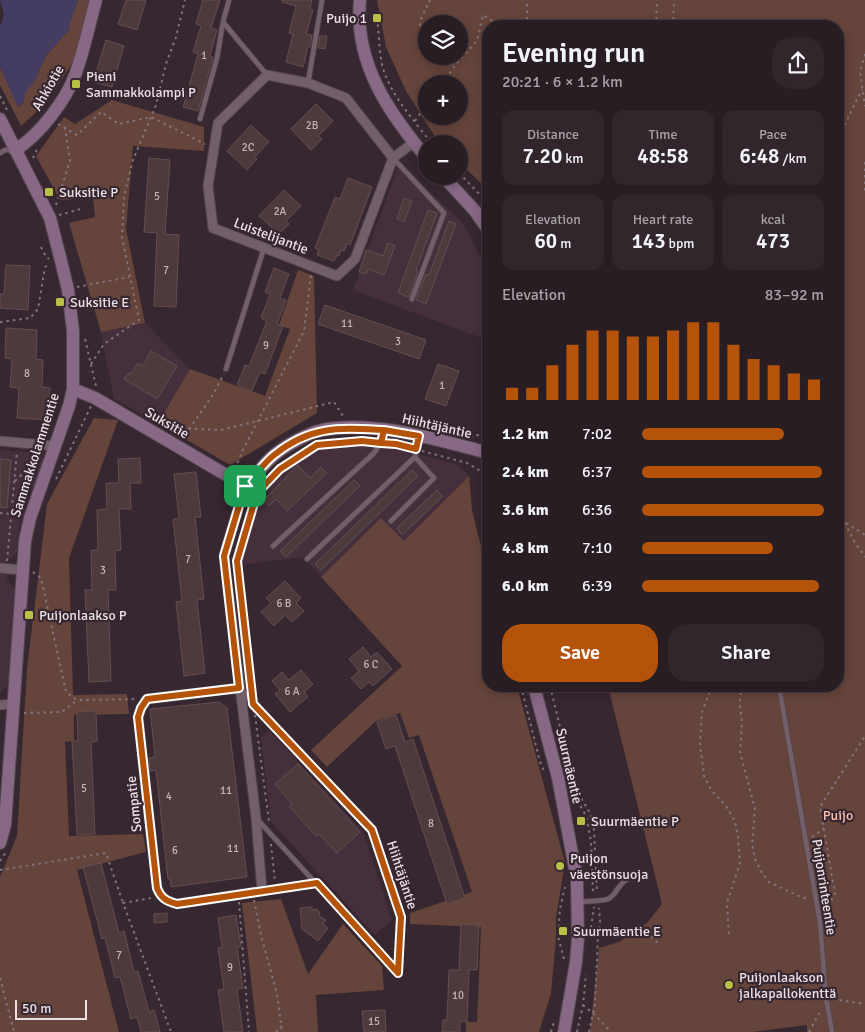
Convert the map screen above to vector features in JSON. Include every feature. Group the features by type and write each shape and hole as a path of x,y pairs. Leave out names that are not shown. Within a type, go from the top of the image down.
{"street":[{"name":"Ahkiotie","path":"15,150 25,144 39,130 56,109 75,76 96,0"},
{"path":"360,0 360,28 369,69 380,94 418,147"},
{"path":"266,75 308,83 346,98 393,158 414,142"},
{"name":"Luistelijantie","path":"266,75 218,123 208,186 213,228 337,276 355,259 393,158"},
{"name":"Sammakkolammentie","path":"0,120 50,218 68,290 73,331 72,389 69,406 30,518 24,541 27,570 17,709 5,825 0,843"},
{"path":"451,185 482,221"},
{"name":"Suksitie","path":"72,389 95,398 245,486"},
{"name":"Hiihtäjäntie","path":"257,892 256,818 224,556 245,486 274,455 298,440 320,430 342,428 383,436 419,436 482,451"},
{"path":"0,441 55,446"},
{"path":"3,565 27,570"},
{"path":"147,699 239,688"},
{"name":"Suurmäentie","path":"536,692 558,778 577,880 578,938 576,962 564,1032"},
{"name":"Sompatie","path":"147,699 138,717 157,888 161,896"},
{"path":"0,704 17,709"},
{"path":"161,896 177,904 257,892"}],"lane":[{"path":"200,119 229,0"},
{"path":"308,83 322,0"},
{"path":"223,22 266,75"},
{"path":"0,153 4,150 15,150"},
{"path":"393,158 444,213 412,299"},
{"path":"226,369 264,248"},
{"path":"272,546 374,453 383,436"},
{"path":"307,559 415,457 419,436"},
{"path":"391,521 434,478 415,457"},
{"name":"Hiihtäjäntie","path":"239,688 372,830 401,917 398,973 256,818"},
{"name":"Puijonrinteentie","path":"781,692 820,923 826,998 832,1032"},
{"path":"577,903 607,900 617,891 622,881 628,879"},
{"path":"257,892 317,883"}],"path":[{"path":"90,365 104,344 139,320 122,237 124,196 133,160 156,105 166,64 176,37 184,0"},
{"path":"423,15 430,0"},
{"path":"527,0 527,20"},
{"path":"656,20 657,0"},
{"path":"673,20 674,0"},
{"path":"377,18 382,65 389,83 425,135"},
{"path":"468,51 477,41 482,20"},
{"path":"865,54 860,72 865,106"},
{"path":"844,127 862,89"},
{"path":"56,123 77,134 101,112 119,124 151,117 214,149"},
{"path":"415,121 418,117"},
{"path":"56,205 70,161 65,128"},
{"path":"865,162 865,193"},
{"path":"468,182 482,197"},
{"path":"59,215 81,208"},
{"path":"0,322 30,318 38,310 45,267 52,261 46,257 41,247"},
{"path":"234,471 304,331 312,266"},
{"path":"75,287 129,277"},
{"path":"189,429 211,398 226,369"},
{"path":"166,428 220,430 334,402 346,421"},
{"path":"275,889 237,561 257,493 285,465 317,445 362,441 383,436 396,444 467,463 482,473"},
{"path":"15,481 43,455"},
{"path":"3,565 12,514 17,456"},
{"path":"0,513 12,514"},
{"path":"844,522 865,535"},
{"path":"844,522 854,542 865,557"},
{"path":"27,570 41,578 66,692 77,700 147,699"},
{"path":"522,692 540,762 546,776"},
{"path":"710,692 702,712 700,744 704,776 712,791 726,806 735,821 738,837 740,863 727,903 729,936"},
{"path":"741,692 742,722 740,752 755,809 752,844 755,859 769,882 801,897 816,900"},
{"path":"17,709 62,712 77,700"},
{"path":"820,923 835,894 820,807 865,736"},
{"path":"806,842 824,828"},
{"path":"0,870 106,853 170,1032"},
{"path":"565,962 558,936 560,909 566,884"},
{"path":"257,892 261,935 277,994 282,1032"},
{"path":"239,895 249,1032"},
{"path":"123,903 161,896"},
{"path":"598,935 641,926 660,945"},
{"path":"0,978 14,1032"},
{"path":"809,1032 826,998 865,1004"},
{"path":"583,1005 611,1032"},
{"path":"551,1032 555,1017"},
{"path":"276,1032 281,1026"}],"shaded area":[{"path":"0,0 78,0 69,30 47,54 36,79 25,93 24,101 18,107 0,67 0,25 4,15"},
{"path":"400,162 418,180 418,185 423,185 463,224 482,259 482,338 353,290"},
{"path":"145,323 190,369 158,423 114,399 101,332"},
{"path":"330,446 392,447 458,465 469,476 404,541 381,518 321,577 303,557 240,565 259,498 296,462"},
{"path":"0,450 38,453 46,461 21,511 17,553 8,561 7,580 15,589 9,684 0,692"},
{"path":"269,730 363,832 392,920 375,935 271,822 261,738"}],"green space":[{"path":"78,0 93,0 79,53 45,104 21,126 0,85 0,67 19,107 24,101 24,93 36,79 47,54 69,30"},
{"name":"Puijo","path":"377,0 865,0 865,1032 807,1032 807,1025 752,1032 590,1032 599,948 619,942 647,923 662,904 609,692 844,692 844,20 482,20 482,184 468,171 468,135 434,135 428,125 468,125 468,75 418,75 418,110 406,91 386,47"},
{"path":"112,100 204,127 204,151 133,146 126,229 145,323 101,332 69,223 95,217 93,198 60,200 36,156 64,117 75,124"},
{"path":"298,270 314,276 317,413 230,465 158,423 190,369 265,396 290,329 279,325"},
{"path":"94,418 118,420 69,558 73,695 127,694 129,714 74,715 74,741 65,742 69,836 143,834 146,852 77,870 119,1032 0,1032 0,877 17,836 27,669 47,504"},
{"path":"469,476 472,510 482,551 482,692 519,692 565,863 556,917 551,993 539,1032 466,1032 466,1022 477,1022 481,927 410,924 410,913 472,892 419,735 409,738 400,713 376,721 327,767 311,750 402,666 321,577 381,518 404,541"},
{"path":"281,899 308,974 343,924 382,966 384,990 316,995 318,1032 257,1032 242,903"}],"building":[{"path":"126,0 146,0 137,30 118,24"},
{"path":"203,0 220,0 211,28 217,30 210,56 213,57 198,111 183,107 198,54 193,52 201,26 196,24"},
{"path":"282,0 312,0 310,9 313,10 306,34 312,35 303,67 286,62 293,34 289,33 296,6 282,2"},
{"path":"320,36 327,36 325,49 318,48"},
{"path":"106,40 124,46 112,87 93,82"},
{"path":"316,104 333,121 318,136 322,139 311,150 291,129"},
{"path":"251,125 269,142 255,157 257,159 247,170 227,151"},
{"path":"149,158 170,160 165,234 179,235 176,307 154,306 157,233 144,232"},
{"path":"348,178 372,187 350,245 347,243 344,251 341,250 339,256 337,255 334,261 317,255 319,250 315,248 335,197 340,199"},
{"path":"284,190 301,206 286,221 289,224 279,234 259,216"},
{"path":"404,198 412,201 404,222 397,219"},
{"path":"428,210 437,213 416,270 418,271 409,297 398,293"},
{"path":"449,221 456,224 426,304 416,300 426,274 429,275"},
{"path":"388,243 395,246 384,275 368,269 366,274 359,272 366,250 383,256"},
{"path":"6,265 30,266 28,310 0,308 0,294 4,294"},
{"path":"274,268 289,274 280,298 286,300 277,324 283,326 265,374 260,372 252,391 237,385 245,365 249,366 267,321 261,318 270,294 265,292"},
{"path":"325,305 426,340 419,359 318,324"},
{"path":"6,328 37,330 36,359 43,360 42,387 50,388 48,420 17,418 19,388 10,387 12,359 5,358"},
{"path":"151,351 177,366 157,399 124,379 128,373 131,374 138,363 143,366"},
{"path":"438,364 459,371 446,406 425,399"},
{"path":"140,458 141,483 130,483 131,509 119,509 121,550 115,551 116,590 108,590 111,681 89,682 85,590 92,590 91,550 98,550 97,510 107,509 106,483 119,483 118,459"},
{"path":"0,459 11,460 7,508 0,507"},
{"path":"298,465 310,478 321,467 327,473 287,511 276,499 269,506 264,500"},
{"path":"412,470 418,476 321,570 315,564"},
{"path":"196,472 201,517 195,517 204,599 197,600 205,673 184,676 176,602 182,601 173,519 179,518 174,474"},
{"path":"354,480 360,486 286,557 280,551"},
{"path":"437,490 443,496 402,535 397,528"},
{"path":"285,581 301,598 296,603 304,611 292,622 285,615 274,626 261,612 271,603 266,598"},
{"path":"363,647 371,657 377,652 392,669 373,686 369,682 361,689 351,678 359,671 349,659"},
{"path":"301,670 313,684 304,692 308,697 290,712 275,694 280,690 272,681 282,672 289,680"},
{"path":"219,702 227,708 247,877 171,887 170,878 168,879 156,770 150,771 149,758 155,757 150,709"},
{"path":"96,711 97,741 91,742 95,834 77,835 72,741 78,741 77,712"},
{"path":"396,715 405,742 413,739 465,898 447,904 395,746 386,749 377,722"},
{"path":"298,764 360,832 337,853 319,834 316,836 306,825 289,806 292,804 275,784"},
{"path":"101,863 119,933 124,931 134,972 138,971 149,1012 154,1010 160,1032 141,1032 137,1017 131,1019 120,977 115,978 105,938 102,939 83,867"},
{"path":"312,907 312,910 317,909 320,917 326,920 323,924 328,928 318,941 302,929 300,908"},
{"path":"167,913 167,922 154,923 154,914"},
{"path":"236,915 241,946 237,947 243,988 237,989 243,1032 224,1032 218,990 224,989 218,948 222,947 218,918"},
{"path":"461,924 479,925 477,970 469,970 467,1022 460,1021 460,1032 442,1032 443,1020 447,1020 449,970 459,970"},
{"path":"385,1010 386,1032 364,1032 362,1011"}],"place":[{"name":"Puijo 1","path":"377,18"},
{"name":"Pieni Sammakkolampi P","path":"76,84"},
{"name":"Suksitie P","path":"49,192"},
{"name":"Suksitie E","path":"60,302"},
{"name":"Puijonlaakso P","path":"29,615"},
{"name":"Suurmäentie P","path":"581,821"},
{"name":"Puijon väestönsuoja","path":"560,866"},
{"name":"Suurmäentie E","path":"563,931"},
{"name":"Puijonlaakson jalkapallokenttä","path":"729,985"}],"route":[{"path":"245,486 224,556 239,688 147,699 138,717 157,888 161,896 177,904 317,883 398,973 401,917 372,830 253,704 237,561 257,493 285,465 317,445 362,441 381,443 384,430 419,436 416,449 396,444 381,443 384,430 342,428 320,430 298,440 274,455 245,486"}]}
